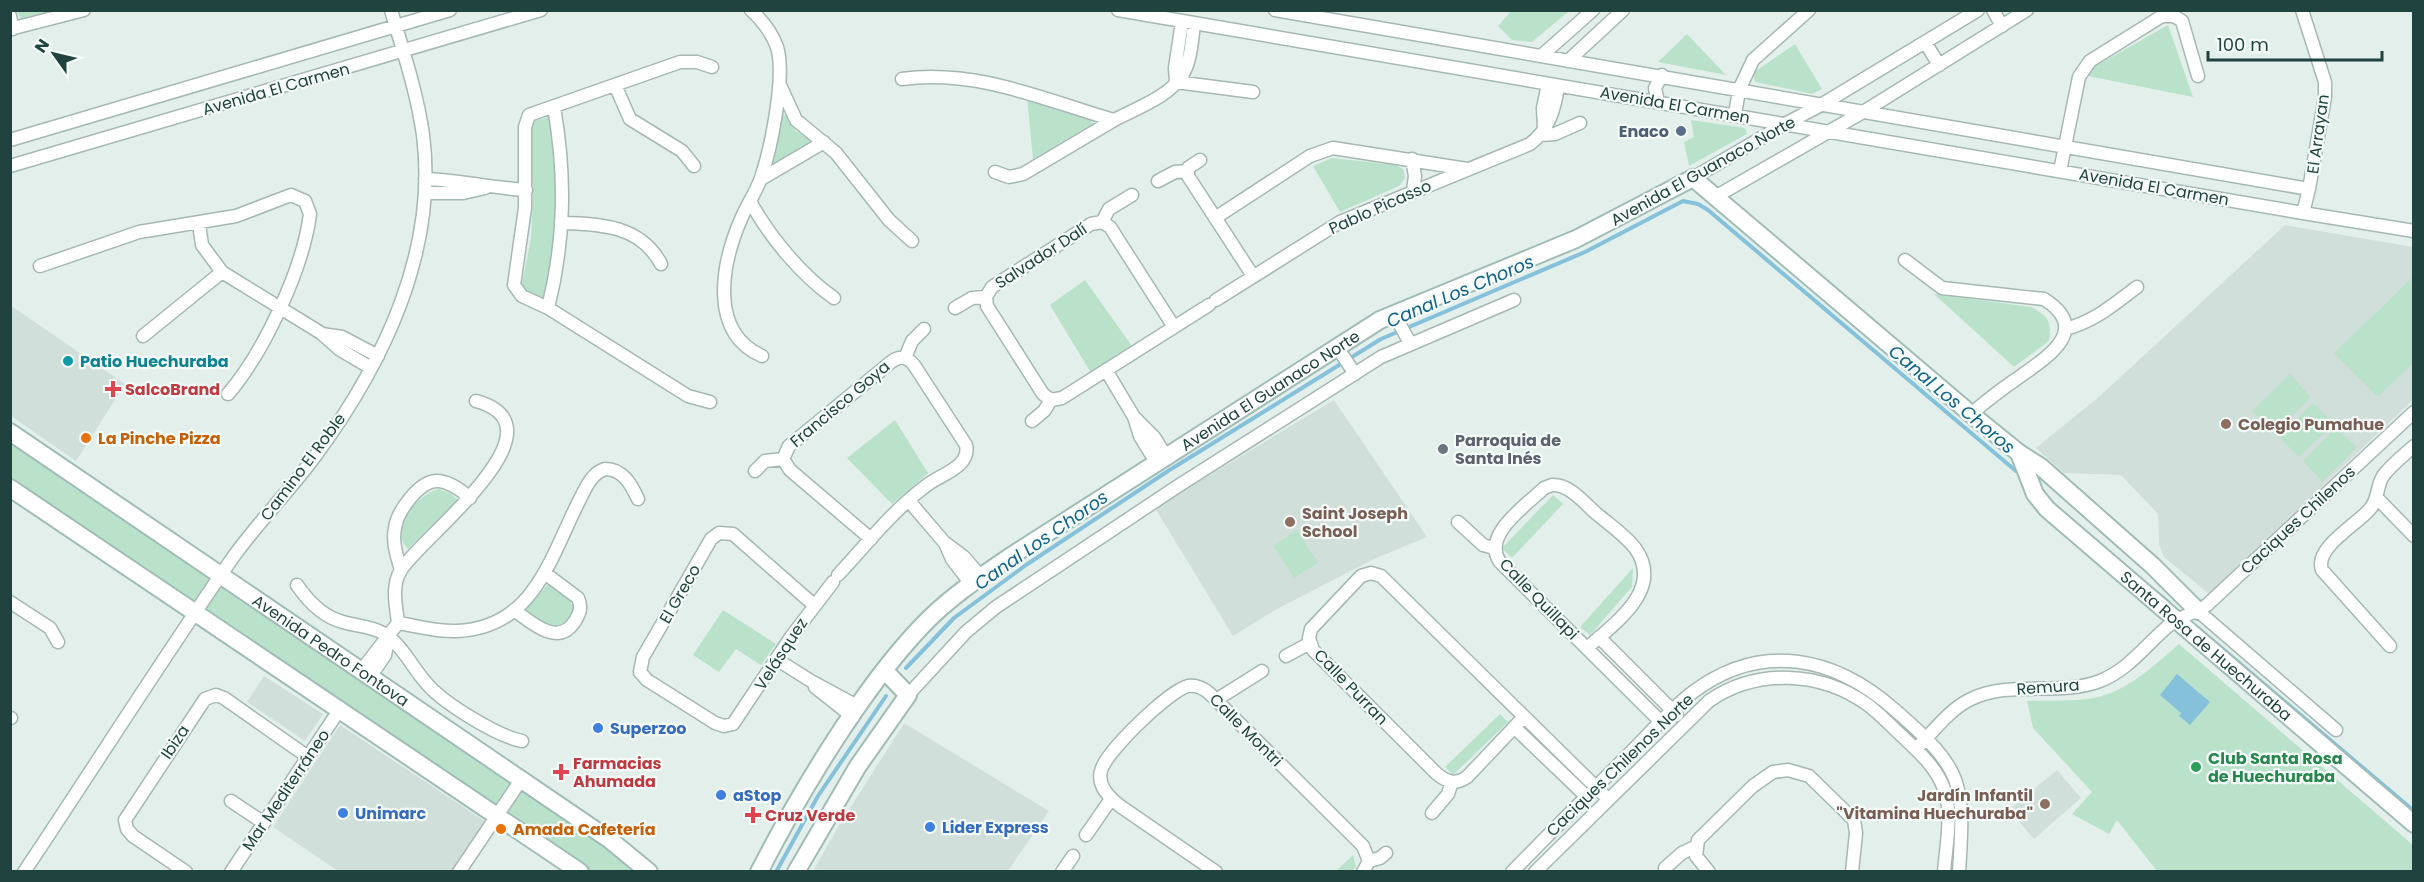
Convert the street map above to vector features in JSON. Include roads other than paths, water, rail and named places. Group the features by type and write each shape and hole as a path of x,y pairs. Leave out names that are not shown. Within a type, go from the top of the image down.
{"street":[{"path":"11,25 84,10"},
{"name":"Camino El Roble","path":"24,872 220,576 315,456 378,356 410,273 419,238 425,193 420,118 391,10"},
{"name":"Avenida El Carmen","path":"10,140 450,10"},
{"name":"Avenida El Carmen","path":"10,166 541,10"},
{"path":"751,10 762,20 775,41 779,58 779,83 761,178 732,244 723,297 734,332 748,349 762,357"},
{"name":"Avenida El Carmen","path":"1118,10 2414,231"},
{"name":"Avenida El Carmen","path":"1275,10 1662,75 1821,105 2309,189"},
{"path":"1541,56 1593,10"},
{"path":"1735,115 1739,90 1753,60 1809,10"},
{"name":"Avenida El Guanaco Norte","path":"759,872 789,817 885,671 922,626 976,580 1161,459 1397,317 1576,239 1693,178 1821,105 1978,10"},
{"path":"1993,10 2002,26"},
{"name":"Avenida El Guanaco Norte","path":"1715,197 1863,112 2028,10"},
{"name":"El Arrayan","path":"2302,10 2325,82 2325,97 2309,189"},
{"path":"1568,61 1618,12"},
{"path":"2060,171 2079,77 2090,61 2162,16 2174,16 2182,21 2199,76"},
{"path":"995,172 1009,177 1023,174 1155,98 1176,82 1185,68 1188,23"},
{"path":"1925,42 1939,65"},
{"path":"710,402 688,396 548,308 522,296 514,285 524,227 525,122 532,113 680,63 697,62 712,67"},
{"path":"1658,102 1655,88 1662,75"},
{"path":"902,79 940,77 1016,88 1114,120"},
{"path":"1176,82 1253,92"},
{"path":"779,83 796,120 824,142 843,161 889,220 912,241"},
{"path":"615,85 630,119 682,150 694,166"},
{"path":"1468,169 1523,148 1542,131 1543,108 1553,85"},
{"path":"548,308 563,223 562,167 554,107"},
{"path":"1542,131 1555,134 1580,123"},
{"path":"761,178 824,142"},
{"name":"Pablo Picasso","path":"1215,218 1304,159 1324,150 1342,148 1468,169"},
{"path":"1412,159 1415,176 1413,191"},
{"path":"1158,181 1175,172 1187,171 1200,160"},
{"name":"Pablo Picasso","path":"1032,421 1044,411 1051,400 1062,398 1340,222 1468,169"},
{"path":"1187,171 1253,276"},
{"name":"Santa Rosa de Huechuraba","path":"1693,178 1971,414 2019,453 2037,463 2198,611 2336,730"},
{"path":"425,179 461,181 485,188 526,190"},
{"path":"425,193 462,193 485,188"},
{"path":"2303,213 2309,189"},
{"path":"40,266 139,232 165,226 199,224 236,216 291,195 306,201 310,214 296,267 249,368 228,394"},
{"name":"Salvador Dalí","path":"1102,222 1109,209 1132,195"},
{"path":"750,201 759,217 812,281 834,298"},
{"name":"Salvador Dalí","path":"1051,400 1043,394 987,306 986,297 992,287 1094,222 1102,222 1110,227 1174,327"},
{"path":"563,223 605,226 626,231 648,245 662,264"},
{"path":"199,224 202,245 222,272 321,333 339,349 371,369"},
{"path":"1905,260 1942,288 2044,299 2056,307 2064,318 2063,339 2053,353 1971,414"},
{"path":"143,336 222,272"},
{"path":"2065,328 2081,325 2099,316 2137,287"},
{"name":"Salvador Dalí","path":"955,308 972,298 986,297"},
{"name":"Avenida El Guanaco Norte","path":"796,872 858,766 908,695 966,632 996,607 1353,371 1408,339 1514,300"},
{"path":"1397,317 1408,339"},
{"name":"Francisco Goya","path":"905,358 912,341 924,330"},
{"path":"321,333 342,337 378,356"},
{"path":"1340,350 1353,371"},
{"name":"Francisco Goya","path":"783,459 789,446 839,403 891,362 905,358 914,364 964,442 967,449 966,458"},
{"path":"1106,370 1134,417 1140,436 1161,459"},
{"path":"401,570 470,498 502,450 508,429 499,412 476,401"},
{"name":"Caciques Chilenos","path":"2178,620 2207,605 2414,412"},
{"name":"Avenida Pedro Fontova","path":"10,432 610,840 647,870"},
{"path":"2390,646 2320,565 2325,550 2369,511 2377,498 2384,474 2414,446"},
{"name":"Santa Rosa de Huechuraba","path":"2019,453 2035,494 2048,509 2414,824"},
{"name":"Velásquez","path":"729,726 740,718 776,660 814,605 836,578 909,501 932,481 960,465 966,458"},
{"path":"755,471 765,461 783,459 790,470 871,539"},
{"path":"398,623 446,631 468,630 491,623 514,610 546,574 569,521 598,472 610,468 619,472 628,480 638,499"},
{"path":"365,674 385,655 389,638 398,623 395,590 401,570 394,531 398,519 411,499 425,485 436,481 448,484 470,498"},
{"name":"Calle Quillapi","path":"1494,548 1500,531 1544,488 1556,484 1569,489 1628,540 1640,556 1645,571 1644,585 1637,599 1587,648"},
{"path":"10,488 580,872"},
{"path":"2048,509 2049,500 2054,494 2064,491 2071,493"},
{"path":"2377,498 2414,536"},
{"path":"909,501 944,542 952,559 976,580"},
{"name":"Calle Quillapi","path":"1458,522 1479,542 1494,548 1500,561 1661,722"},
{"name":"El Greco","path":"729,726 715,723 647,680 639,668 711,539 719,533 733,534 814,605"},
{"path":"514,610 548,632 562,632 573,625 580,614 578,598 546,574"},
{"name":"Calle Purran","path":"1452,782 1436,773 1316,654 1310,643 1309,633 1313,625 1361,576 1376,574 1385,579 1587,796"},
{"path":"297,585 311,603 328,616 373,628 389,638 434,692 499,734 522,741"},
{"path":"10,602 50,628 58,642"},
{"name":"Remura","path":"1916,749 1963,703 1980,695 2008,690 2078,687 2106,678 2130,663 2178,620"},
{"name":"Calle Quillapi","path":"1599,637 1684,722"},
{"path":"1286,656 1310,643"},
{"path":"776,660 856,712"},
{"name":"Caciques Chilenos Norte","path":"1512,872 1672,711 1713,679 1752,664 1795,662 1838,671 1877,694 1927,738 1946,761 1960,792 1962,821 1959,872"},
{"path":"885,671 908,695"},
{"path":"1216,700 1262,671"},
{"path":"1832,686 1838,671"},
{"name":"Caciques Chilenos Norte","path":"1535,872 1684,722 1720,693 1749,681 1794,678 1832,686 1868,705 1916,749 1939,778 1946,795 1948,812 1944,872"},
{"name":"Calle Montri","path":"1111,799 1103,788 1101,770 1106,760 1132,730 1184,688 1200,687 1216,700 1363,846 1366,866"},
{"name":"Ibiza","path":"186,872 133,836 127,829 125,820 206,699 216,695 224,698 308,757"},
{"name":"Mar Mediterráneo","path":"231,872 340,709"},
{"path":"1432,813 1448,794 1452,782 1467,777 1519,722"},
{"name":"Calle Purran","path":"1519,722 1608,798"},
{"path":"1665,868 1682,853 1695,847 1700,837 1760,780 1773,772 1796,771 1814,781 1854,820 1856,833 1852,872"},
{"path":"459,872 521,780"},
{"path":"1086,835 1111,799 1216,872"},
{"path":"231,801 264,823"},
{"path":"1695,847 1698,860 1709,872"},
{"path":"1366,866 1386,853"},
{"path":"1062,872 1073,856"}],"water":[{"path":"2177,674 2210,702 2190,725 2179,716 2181,713 2160,695"}],"waterway":[{"name":"Canal Los Choros","path":"906,668 954,618 1026,565 1168,471 1381,339 1585,252 1683,201 1698,204 1708,210 2016,471"},
{"name":"Canal Los Choros","path":"2156,592 2169,603"},
{"name":"Canal Los Choros","path":"2198,628 2414,811"},
{"name":"Canal Los Choros","path":"776,872 818,796 886,696"}],"place":[{"name":"Enaco","path":"1681,131"},
{"name":"Patio Huechuraba","path":"68,361"},
{"name":"SalcoBrand","path":"113,389"},
{"name":"Colegio Pumahue","path":"2226,424"},
{"name":"La Pinche Pizza","path":"86,438"},
{"name":"Parroquia de Santa Inés","path":"1443,449"},
{"name":"Saint Joseph School","path":"1290,522"},
{"name":"Superzoo","path":"598,728"},
{"name":"Club Santa Rosa de Huechuraba","path":"2196,767"},
{"name":"Farmacias Ahumada","path":"561,772"},
{"name":"aStop","path":"721,795"},
{"name":"Jardín Infantil \"Vitamina Huechuraba\"","path":"2045,804"},
{"name":"Unimarc","path":"343,813"},
{"name":"Cruz Verde","path":"753,815"},
{"name":"Lider Express","path":"930,827"},
{"name":"Amada Cafetería","path":"501,829"}]}
